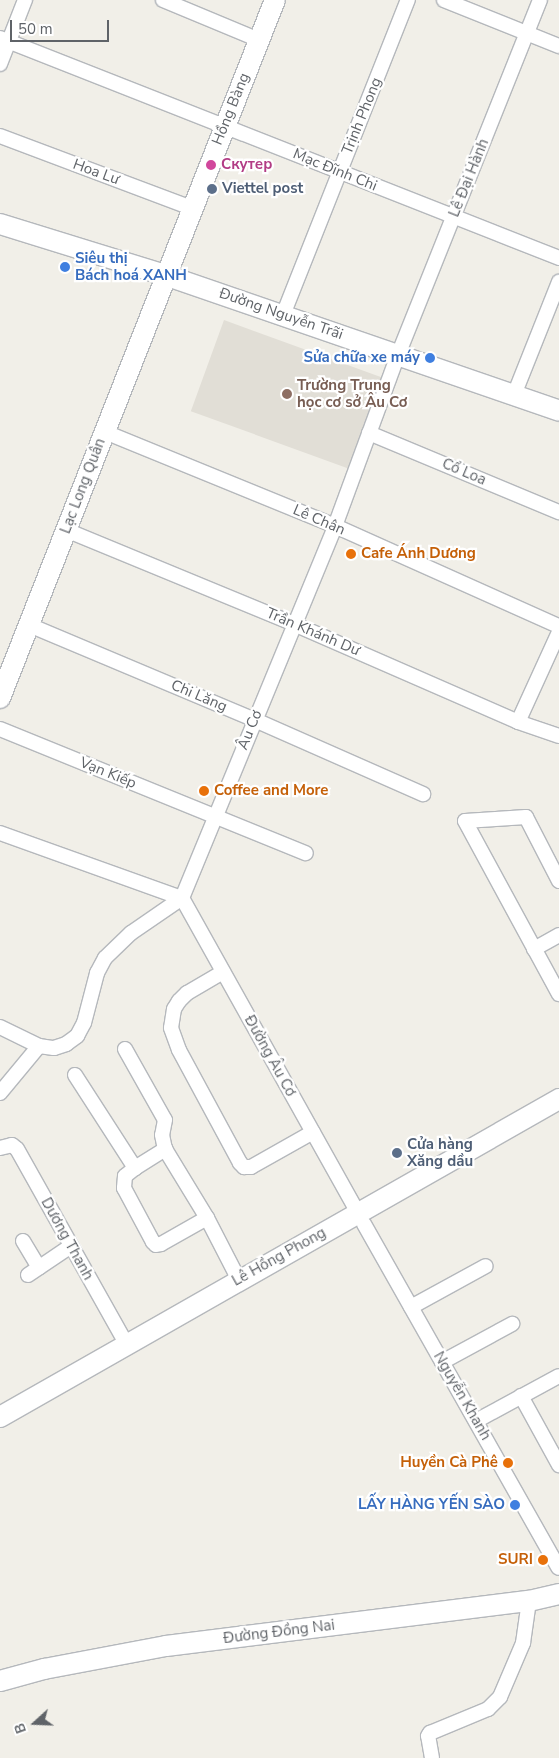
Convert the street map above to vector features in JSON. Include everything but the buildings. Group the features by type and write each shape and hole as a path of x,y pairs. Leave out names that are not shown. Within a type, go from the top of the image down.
{"street":[{"path":"0,64 4,40 25,0"},
{"path":"162,0 259,40"},
{"name":"Hồng Bàng","path":"165,275 275,0"},
{"name":"Trịnh Phong","path":"283,315 408,0"},
{"path":"444,0 559,46"},
{"name":"Lê Đại Hành","path":"398,355 540,0"},
{"name":"Mạc Đĩnh Chi","path":"4,40 559,258"},
{"name":"Hoa Lư","path":"0,136 192,208"},
{"name":"Đường Nguyễn Trãi","path":"0,224 165,275 559,412"},
{"name":"Lạc Long Quân","path":"0,698 165,275"},
{"path":"514,395 559,282"},
{"name":"Âu Cơ","path":"182,898 335,526 398,355"},
{"name":"Lê Chân","path":"104,432 335,526 559,626"},
{"name":"Cổ Loa","path":"369,433 559,512"},
{"name":"Trần Khánh Dư","path":"66,530 294,624 518,722 559,736"},
{"name":"Chi Lăng","path":"29,625 255,720 422,794"},
{"path":"518,722 559,632"},
{"name":"Vạn Kiếp","path":"0,729 306,853"},
{"path":"559,881 526,818 465,821 559,994"},
{"path":"0,833 182,898"},
{"path":"0,1027 39,1046 54,1048 66,1044 77,1036 84,1023 97,973 105,958 131,933 182,898"},
{"name":"Đường Âu Cơ","path":"182,898 361,1219"},
{"path":"534,949 559,936"},
{"path":"223,972 187,993 179,1001 174,1009 171,1028 179,1050 240,1163 244,1167 251,1167 313,1132"},
{"path":"0,1093 39,1046"},
{"path":"125,1049 165,1120 162,1135 165,1150 207,1218 239,1280"},
{"path":"75,1075 135,1168"},
{"name":"Lê Hồng Phong","path":"0,1429 130,1350 239,1280 361,1219 559,1099"},
{"name":"Lê Hồng Phong","path":"0,1417 130,1350 361,1219 559,1112"},
{"name":"Dương Thanh","path":"0,1148 12,1145 16,1149 130,1350"},
{"path":"165,1150 135,1168 125,1176 122,1182 156,1245 207,1218"},
{"name":"Nguyễn Khanh","path":"361,1219 559,1568"},
{"path":"23,1241 33,1271 71,1246"},
{"path":"411,1307 486,1266"},
{"path":"442,1362 512,1324"},
{"path":"476,1421 559,1376"},
{"path":"521,1396 559,1465"},
{"name":"Đường Đồng Nai","path":"0,1681 44,1669 166,1646 529,1601 559,1594"},
{"path":"432,1758 428,1736 430,1733 488,1710 500,1697 523,1643 529,1601"}],"shaded area":[{"name":"Trường Trung học cơ sở Âu Cơ","path":"224,320 383,378 350,469 191,411"}],"place":[{"name":"Скутер","path":"211,165"},
{"name":"Viettel post","path":"212,189"},
{"name":"Siêu thị Bách hoá XANH","path":"65,267"},
{"name":"Sửa chữa xe máy","path":"430,358"},
{"name":"Trường Trung học cơ sở Âu Cơ","path":"287,394"},
{"name":"Cafe Ánh Dương","path":"351,554"},
{"name":"Coffee and More","path":"204,791"},
{"name":"Cửa hàng Xăng dầu","path":"397,1153"},
{"name":"Huyền Cà Phê","path":"508,1463"},
{"name":"LẤY HÀNG YẾN SÀO","path":"515,1505"},
{"name":"SURI","path":"543,1560"}]}
